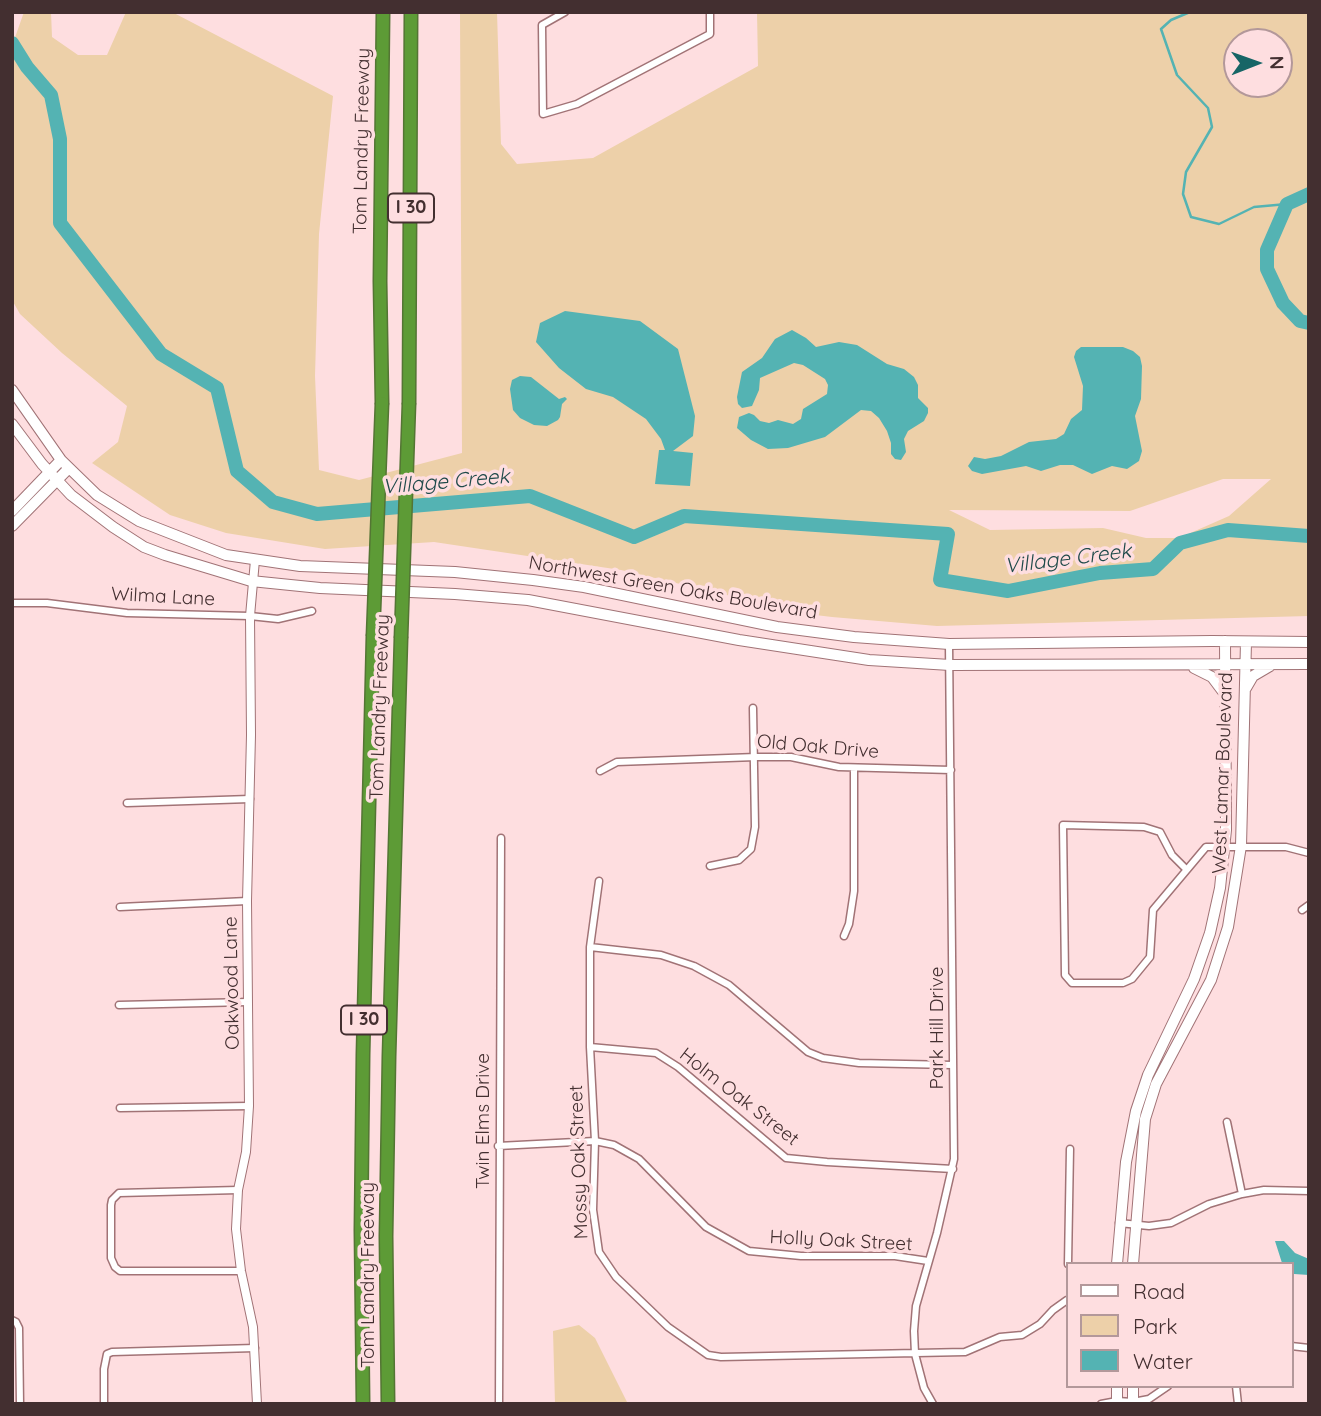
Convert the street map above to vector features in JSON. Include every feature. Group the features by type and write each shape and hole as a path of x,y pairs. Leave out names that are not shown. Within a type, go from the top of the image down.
{"highway":[{"name":"Tom Landry Freeway","path":"363,1404 363,1054 373,636 382,403 380,267 383,12"},
{"name":"Tom Landry Freeway","path":"388,1404 386,1236 409,404 411,12"}],"main road":[{"name":"Northwest Green Oaks Boulevard","path":"12,390 44,439 97,495 139,521 226,555 300,566 455,572 533,580 584,587 777,627 854,637 949,644 1309,642"},
{"name":"Northwest Green Oaks Boulevard","path":"12,424 20,438 71,495 113,527 144,547 251,581 528,600 805,651 869,660 950,665 1309,664"},
{"path":"12,511 65,464"},
{"path":"12,526 53,476"},
{"name":"West Lamar Boulevard","path":"1116,1262 1126,1162 1136,1111 1147,1075 1194,979 1210,933 1220,888 1225,847 1224,641"},
{"name":"West Lamar Boulevard","path":"1133,1262 1134,1224 1145,1119 1156,1084 1211,980 1228,927 1241,846 1246,642"},
{"path":"1244,695 1253,676 1272,664"},
{"path":"1183,665 1209,675 1225,694"}],"street":[{"path":"565,12 542,25 543,114 577,104 710,34 710,12"},
{"name":"Oakwood Lane","path":"255,560 251,581 250,616 248,1106 246,1152 238,1190 236,1229 255,1348 257,1404"},
{"name":"Wilma Lane","path":"12,603 47,603 127,613 278,619 312,611"},
{"name":"Park Hill Drive","path":"933,1404 925,1388 915,1354 916,1306 953,1169 949,644"},
{"path":"710,866 739,859 751,849 755,827 753,708"},
{"name":"Old Oak Drive","path":"600,771 617,762 755,757 791,757 854,768 951,770"},
{"path":"844,936 849,924 854,891 854,768"},
{"path":"127,803 250,799"},
{"path":"1186,869 1172,855 1160,832 1144,827 1063,825 1065,975 1072,982 1123,983 1132,979 1150,957 1153,910 1206,847 1286,847 1309,853"},
{"name":"Twin Elms Drive","path":"499,1404 501,838"},
{"name":"Mossy Oak Street","path":"598,881 590,947 590,1046 595,1141 593,1210 599,1252 616,1277 687,1342 708,1355 722,1357 965,1352 1000,1337 1022,1335 1040,1324 1066,1301"},
{"path":"120,907 247,901"},
{"path":"1302,910 1309,905"},
{"path":"590,947 661,955 694,966 729,985 808,1052 823,1058 859,1063 952,1065"},
{"path":"119,1005 247,1002"},
{"name":"Holm Oak Street","path":"590,1046 656,1053 678,1067 786,1158 953,1169"},
{"path":"120,1108 248,1106"},
{"path":"1227,1122 1242,1194"},
{"name":"Holly Oak Street","path":"498,1146 595,1141 631,1153 706,1227 749,1251 801,1256 895,1256 928,1261"},
{"path":"1068,1262 1070,1149"},
{"path":"238,1190 124,1192 115,1196 111,1205 111,1258 115,1268 126,1271 241,1271"},
{"path":"1119,1223 1171,1223 1209,1204 1242,1194 1264,1190 1309,1191"},
{"path":"14,1321 19,1333 20,1404"},
{"path":"104,1404 107,1354 134,1350 255,1348"},
{"path":"1101,1404 1133,1403 1149,1399 1165,1388"}],"green space":[{"path":"24,12 51,12 52,37 78,55 107,55 126,12 172,12 333,96 319,234 315,376 319,470 359,480 462,453 460,12 497,12 501,144 517,164 593,158 758,66 757,12 1309,12 1309,616 937,626 807,614 621,570 434,542 325,549 226,533 170,515 92,463 118,442 127,406 62,353 20,314 12,300 12,46","holes":["1223,479 1271,479 1229,516 1179,538 1146,538 1103,528 990,530 949,510 1130,511"]},
{"path":"579,1325 595,1338 628,1404 555,1404 553,1331"}],"water":[{"path":"565,311 640,321 678,349 695,416 693,436 673,451 693,453 690,486 655,484 659,450 665,450 661,439 646,419 613,397 586,389 559,368 536,342 540,323"},
{"path":"792,330 816,347 839,342 857,345 914,377 918,385 918,398 928,408 928,413 924,421 908,431 904,439 906,452 901,460 895,459 891,454 887,431 871,411 861,410 825,437 788,448 768,449 737,428 739,417 749,413 760,421 769,423 778,420 793,424 801,419 803,409 827,394 828,385 825,379 803,365 794,363 760,378 759,390 752,406 742,408 738,404 742,372 762,358 775,339"},
{"path":"1081,347 1123,347 1140,357 1141,399 1135,416 1142,451 1139,461 1127,469 1112,466 1092,474 1073,465 1060,465 1041,471 1026,466 982,474 972,471 968,466 974,457 985,459 1001,456 1029,442 1056,439 1064,434 1071,419 1082,410 1083,386 1074,357"},
{"path":"520,376 531,377 559,399 567,399 562,404 558,420 547,426 534,425 520,418 513,410 510,389 512,380"},
{"path":"1275,1241 1284,1241 1295,1253 1309,1259 1309,1275 1294,1274 1293,1262 1282,1262"}],"waterway":[{"path":"1190,12 1171,20 1161,29 1177,75 1208,108 1212,127 1186,172 1183,194 1191,217 1219,224 1254,207 1287,204"},
{"name":"Village Creek","path":"12,43 27,67 51,95 60,139 60,223 161,354 217,388 237,471 273,502 317,514 530,496 634,537 684,516 948,534 940,580 1008,591 1100,573 1153,569 1180,543 1228,530 1309,536"},
{"name":"Village Creek","path":"1309,194 1287,204 1267,250 1267,269 1283,303 1300,321 1309,323"}]}
